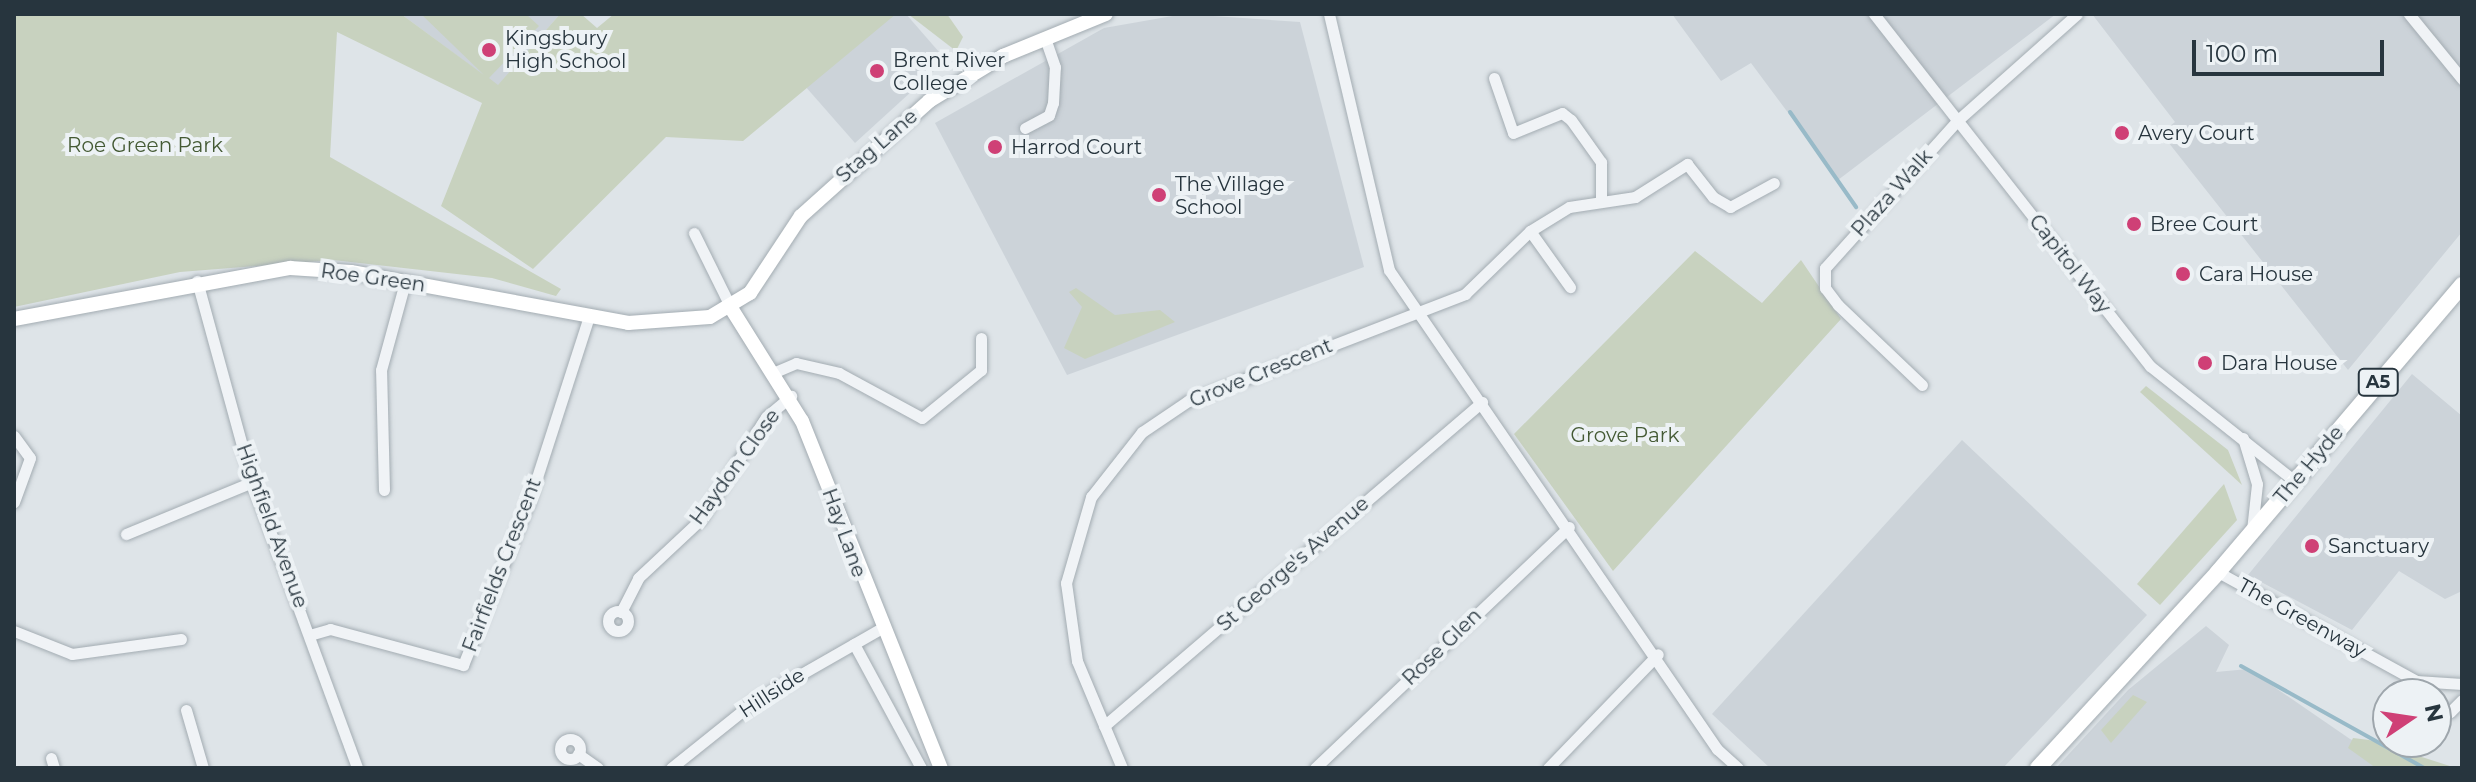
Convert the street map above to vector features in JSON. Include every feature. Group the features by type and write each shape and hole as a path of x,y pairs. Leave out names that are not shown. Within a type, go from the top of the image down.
{"main road":[{"name":"The Hyde","path":"2218,572 2462,285"},
{"name":"A5","path":"2038,768 2218,572"}],"street":[{"name":"Stag Lane","path":"731,308 764,275 801,216 914,112 963,77 1045,38 1106,14"},
{"path":"1329,14 1389,270 1658,654 1717,749 1738,768"},
{"name":"Capitol Way","path":"1874,14 2150,366 2296,482"},
{"name":"Plaza Walk","path":"1922,385 1838,305 1825,288 1825,268 1958,120 2077,14"},
{"path":"2409,14 2462,79"},
{"path":"1025,128 1049,115 1053,103 1055,67 1045,38"},
{"path":"1494,78 1513,133 1554,115 1571,120 1601,162 1601,201"},
{"name":"Grove Crescent","path":"1122,768 1073,645 1066,583 1081,518 1114,461 1188,401 1415,310 1465,294 1530,231 1569,207 1635,197 1687,164 1713,197 1730,207 1774,183"},
{"path":"1530,231 1570,287"},
{"path":"694,233 731,308"},
{"name":"Roe Green","path":"14,319 197,281 290,268 405,282 589,316 680,321 731,308"},
{"name":"Highfield Avenue","path":"197,281 252,482 313,634 357,768"},
{"path":"384,490 381,370 405,282"},
{"name":"Hay Lane","path":"731,308 791,396 880,629 941,768"},
{"name":"Fairfields Crescent","path":"313,634 330,629 463,665 529,502 589,316"},
{"path":"775,372 796,363 839,373 922,418 977,375 981,338"},
{"name":"Haydon Close","path":"621,612 638,578 701,519 766,417 791,396"},
{"name":"St George's Avenue","path":"1104,726 1482,402"},
{"path":"14,436 30,458 14,502"},
{"path":"2243,438 2257,484 2251,533"},
{"path":"126,534 252,482"},
{"name":"Rose Glen","path":"1315,768 1569,527"},
{"name":"The Greenway","path":"2218,572 2408,678"},
{"name":"Hillside","path":"671,768 756,700 880,629"},
{"path":"14,631 72,654 181,639"},
{"path":"854,644 921,768"},
{"path":"1548,768 1658,654"},
{"path":"186,710 203,768"},
{"path":"578,754 598,768"}],"shaded area":[{"name":"Kingsbury High School","path":"401,14 560,14 498,86"},
{"name":"Brent River College","path":"889,14 906,14 946,60 855,143 805,86"},
{"name":"The Village School","path":"1184,14 1300,22 1364,267 1067,375 935,123 1104,28"},
{"path":"1672,14 2056,14 1838,180 1751,63 1721,81"},
{"path":"2092,14 2462,14 2462,232 2348,370 2161,133 2175,122"},
{"path":"2412,374 2462,416 2462,591 2445,599 2399,571 2352,630 2248,575"},
{"path":"1962,440 2147,615 2003,768 1770,768 1712,714"},
{"path":"2206,626 2229,645 2216,672 2248,669 2350,739 2372,748 2372,758 2395,758 2418,768 2056,768 2128,690"}],"green space":[{"name":"Roe Green Park","path":"14,14 401,14 484,75 421,14 526,14 539,26 489,78 498,85 560,14 581,14 597,28 614,14 896,14 743,141 666,137 533,269 441,206 482,103 337,32 330,157 561,289 556,296 492,278 333,260 180,272 14,307"},
{"path":"908,14 947,14 963,37 956,51"},
{"name":"Grove Park","path":"1695,251 1762,303 1801,260 1841,319 1613,571 1514,434"},
{"path":"1076,288 1115,315 1160,310 1175,322 1085,359 1064,348 1082,307 1069,292"},
{"path":"2146,386 2228,450 2242,485 2140,392"},
{"path":"2224,484 2237,520 2160,605 2137,584"},
{"path":"2133,695 2147,702 2111,743 2101,730"},
{"path":"2353,738 2369,740 2372,741 2372,758 2425,758 2456,768 2376,768 2348,748"}],"waterway":[{"path":"1790,112 1856,207"},
{"path":"2241,666 2424,768"}],"place":[{"name":"Kingsbury High School","path":"489,50"},
{"name":"Brent River College","path":"877,71"},
{"name":"Avery Court","path":"2122,133"},
{"name":"Harrod Court","path":"995,147"},
{"name":"The Village School","path":"1159,195"},
{"name":"Bree Court","path":"2134,224"},
{"name":"Cara House","path":"2183,274"},
{"name":"Dara House","path":"2205,363"},
{"name":"Sanctuary","path":"2312,546"}]}
